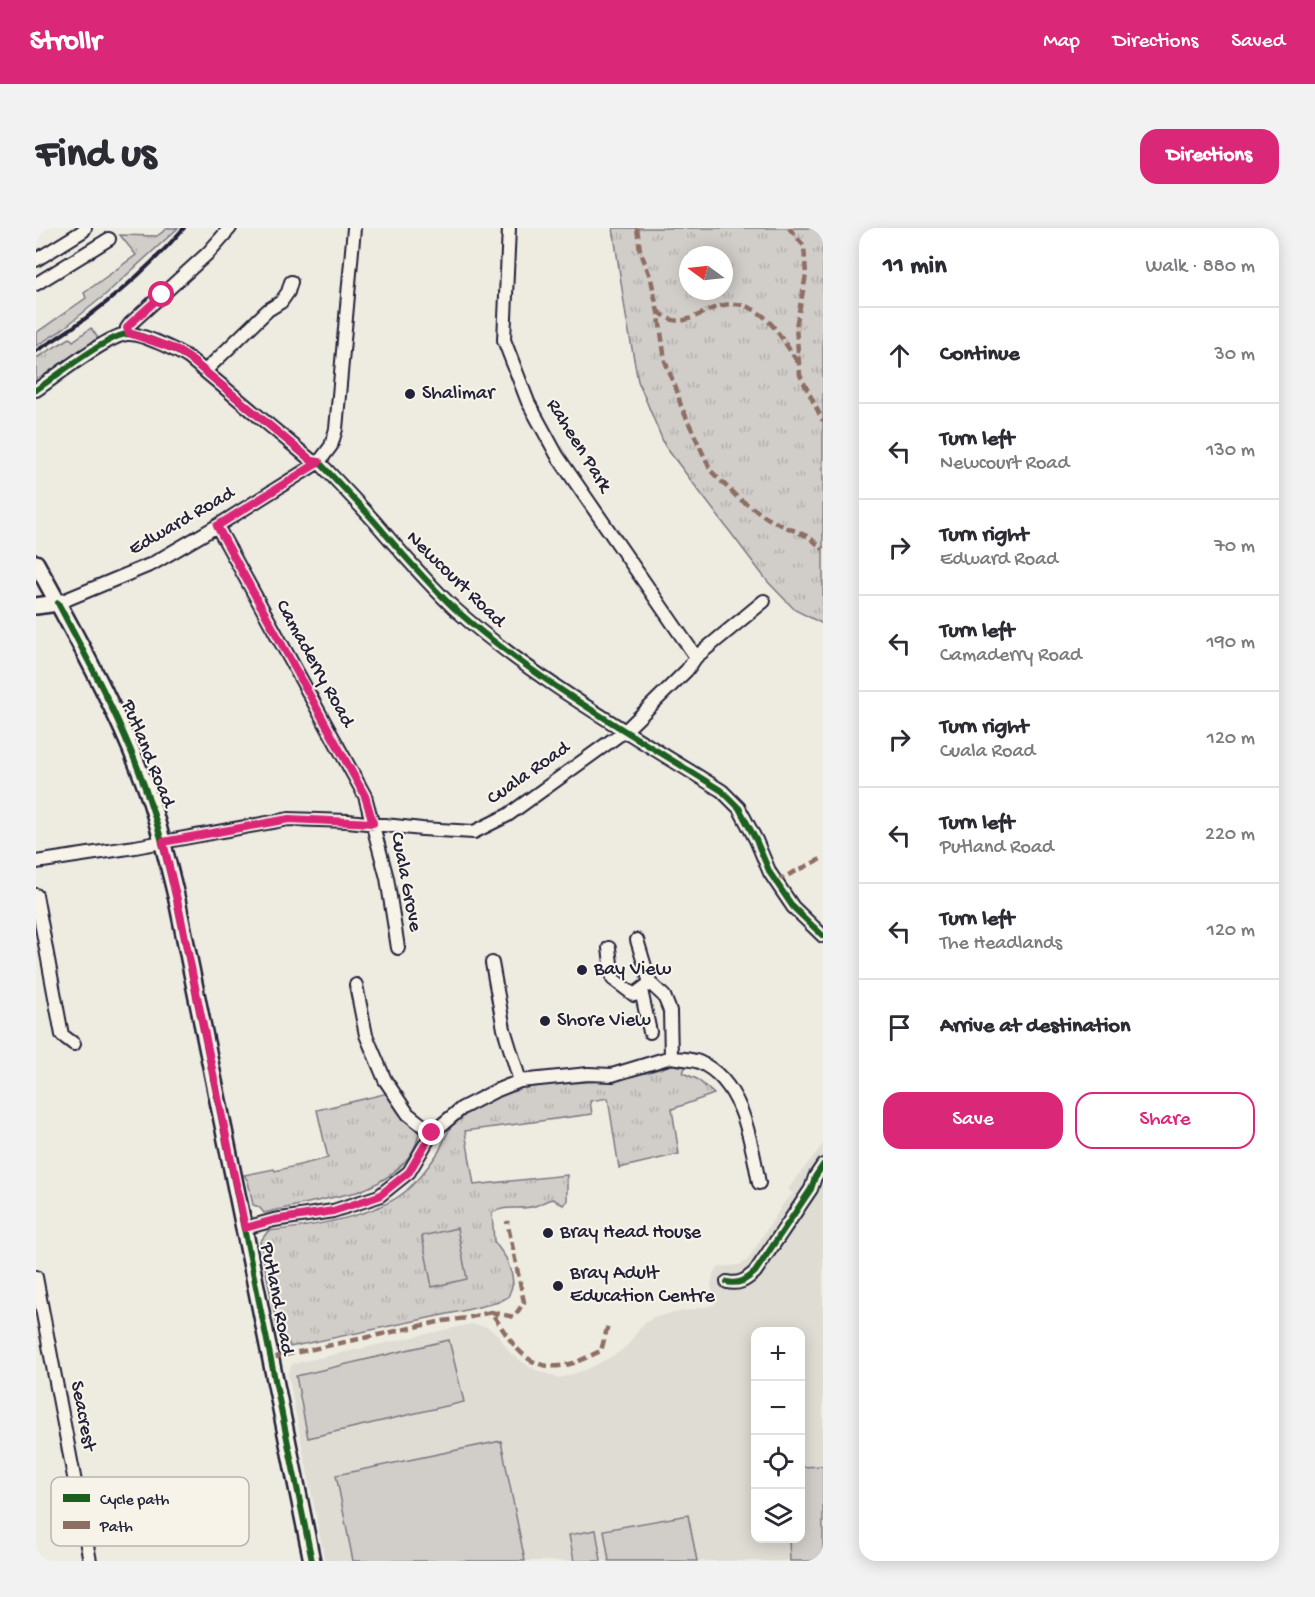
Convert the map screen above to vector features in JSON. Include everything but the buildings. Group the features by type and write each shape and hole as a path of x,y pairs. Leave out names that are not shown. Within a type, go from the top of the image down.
{"main road":[{"name":"Putland Road","path":"36,563 105,693 131,751 163,842 245,1228 312,1561"},
{"path":"36,606 58,603"}],"street":[{"path":"36,260 85,228"},
{"path":"36,390 103,344 129,333 127,328 130,324 208,253 230,228"},
{"path":"319,462 331,446 336,429 354,228"},
{"name":"Raheen Park","path":"509,228 504,340 528,402 558,458 696,657"},
{"path":"36,284 109,238"},
{"path":"205,371 268,310 281,302 291,282"},
{"name":"Newcourt Road","path":"129,333 175,349 205,371 312,461 319,462 375,522 410,564 454,608 495,642 532,670 722,791 739,808 770,873 793,907 823,936"},
{"name":"Edward Road","path":"58,603 141,569 217,526 319,462"},
{"name":"Camaderry Road","path":"217,526 365,796 373,823"},
{"name":"Cuala Road","path":"36,862 289,819 373,823 474,832 508,816 626,730 687,670 696,657 764,601"},
{"name":"Cuala Grove","path":"373,823 387,878 398,948"},
{"path":"36,895 62,1035 74,1044"},
{"path":"637,940 646,987 650,1032"},
{"path":"609,948 614,979 634,995 646,987"},
{"path":"492,963 504,1029 520,1080"},
{"path":"356,984 366,1035 385,1080 408,1114 432,1133"},
{"path":"646,987 664,996 670,1011 671,1057"},
{"path":"245,1228 274,1220 333,1211 379,1196 409,1172 432,1133 462,1108 520,1080 588,1074 612,1075 671,1057 698,1062 716,1074 734,1096 748,1124 759,1183"},
{"path":"727,1282 738,1283 746,1280 755,1272 811,1189 823,1165"},
{"name":"Seacrest","path":"36,1277 74,1477"},
{"name":"Seacrest","path":"87,1546 90,1561"}],"shaded area":[{"path":"823,1144 823,1561 325,1561 288,1374 292,1364 471,1324 487,1327 498,1335 510,1353 531,1368 559,1378 586,1370 618,1353 628,1345 640,1327 654,1317 715,1305 711,1284 714,1272 720,1267 739,1265 747,1261 785,1201 793,1194 788,1189"}],"green space":[{"path":"168,228 178,228 105,295 59,332 36,346 36,333 86,298 84,293 136,255 120,235 157,236"},
{"path":"613,228 823,228 823,624 795,610 768,582 665,446 638,381"},
{"path":"91,328 98,338 36,381 36,358 70,338 73,341"},
{"path":"676,1063 686,1065 683,1073 697,1079 714,1094 672,1109 679,1154 619,1168 608,1098 590,1101 592,1114 465,1131 474,1185 567,1175 567,1201 563,1205 553,1199 535,1206 503,1209 492,1213 494,1241 506,1258 512,1275 513,1284 508,1297 499,1302 462,1311 290,1347 288,1341 279,1337 260,1242 268,1231 340,1219 377,1208 393,1200 406,1191 427,1168 438,1153 448,1131 458,1119 477,1105 500,1095 532,1085 618,1079"},
{"path":"388,1093 419,1133 411,1154 396,1170 377,1183 357,1192 264,1213 259,1207 253,1205 248,1181 244,1175 274,1169 275,1171 328,1158 317,1110"},
{"path":"457,1228 467,1279 432,1287 422,1236"},
{"path":"449,1340 464,1402 308,1438 296,1376"},
{"path":"501,1441 525,1561 353,1561 336,1475"},
{"path":"823,1466 823,1561 790,1561 789,1543 805,1543 805,1467"},
{"path":"688,1515 697,1561 609,1561 604,1530"},
{"path":"596,1530 601,1561 574,1561 569,1535"}],"railway":[{"path":"36,351 76,325 114,296 151,263 184,228"}],"marked path":[{"path":"637,228 640,250 651,279 665,361 681,406 711,471 738,498 772,521 809,537 823,549"},
{"path":"789,228 804,246 806,275 796,327 800,375 823,421"},
{"path":"658,311 670,319 680,321 722,306 734,304 747,307 767,320 799,364"},
{"path":"776,881 823,858"},
{"path":"491,1312 514,1317 524,1302 507,1221"},
{"path":"271,1358 491,1312 522,1354 531,1361 555,1366 574,1363 601,1351 608,1325"}],"cycle path":[{"path":"36,390 108,341 128,334 150,339 189,358 312,461 319,462 434,588 485,635 550,683 722,791 739,808 770,873 793,907 823,936"},
{"path":"58,603 123,732 151,806 168,862 312,1561"},
{"path":"727,1282 742,1281 755,1272 811,1189 823,1165"}],"place":[{"name":"Shalimar","path":"410,394"},
{"name":"Bay View","path":"582,970"},
{"name":"Shore View","path":"545,1021"},
{"name":"Bray Head House","path":"548,1233"},
{"name":"Bray Adult Education Centre","path":"558,1286"}],"route":[{"path":"162,295 130,324 127,328 129,333 175,349 189,358 312,461 319,462 217,526 365,796 373,823 289,819 163,842 245,1228 274,1220 333,1211 379,1196 409,1172 432,1133"}]}
